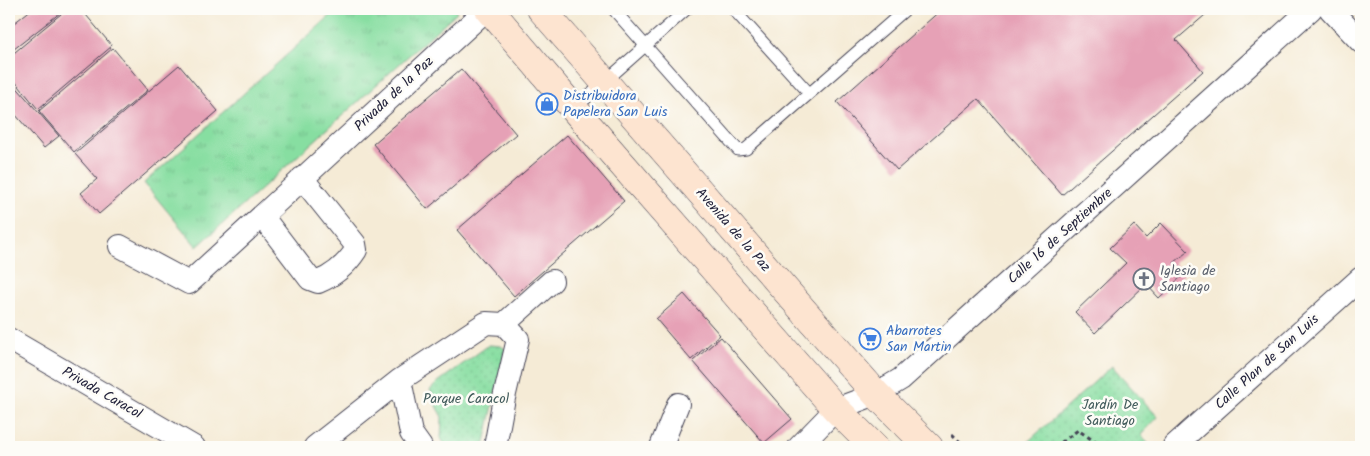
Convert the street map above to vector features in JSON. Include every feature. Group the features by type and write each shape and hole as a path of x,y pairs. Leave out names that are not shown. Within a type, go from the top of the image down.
{"street":[{"path":"488,9 836,409 874,447"},
{"name":"Privada de la Paz","path":"120,246 189,283 488,9"},
{"name":"Avenida de la Paz","path":"540,9 876,394 929,447"},
{"name":"Calle 16 de Septiembre","path":"799,447 836,409 876,394 900,379 1311,9"},
{"path":"1330,9 1361,42"},
{"path":"262,216 310,279 318,282 326,279 350,259 356,250 355,244 302,178"},
{"name":"Calle Plan de San Luis","path":"1174,447 1361,278"},
{"path":"504,324 552,281"},
{"path":"315,447 400,380 486,323 504,324 518,339 495,447"},
{"name":"Privada Caracol","path":"9,339 194,447"},
{"path":"400,380 411,433 422,447"},
{"path":"661,447 678,404"}],"lane":[{"path":"613,9 738,150 746,149 906,9"},
{"path":"574,109 687,9"},
{"path":"733,9 809,93"}],"path":[{"path":"1055,447 1078,430 1103,447"}],"green space":[{"path":"338,9 454,9 457,12 197,247 144,183"},
{"name":"Parque Caracol","path":"489,345 501,346 505,349 484,447 447,447 441,439 442,417 430,390 438,382"},
{"name":"Jardín De Santiago","path":"1112,366 1158,417 1141,435 1151,447 1022,447"}],"building":[{"path":"32,9 65,9 9,53 9,27"},
{"path":"67,9 81,9 112,46 38,109 9,74 9,57"},
{"path":"942,9 1212,9 1176,40 1203,71 1062,195 978,99 897,170 837,102"},
{"path":"113,48 148,90 74,152 39,111"},
{"path":"179,65 218,111 99,214 81,193 97,179 75,154"},
{"path":"461,69 516,134 427,209 373,144"},
{"path":"12,82 59,136 44,148 9,107 9,85"},
{"path":"567,135 624,201 514,296 457,230"},
{"name":"Iglesia de Santiago","path":"1161,223 1188,251 1174,263 1184,274 1159,298 1146,284 1095,333 1075,312 1126,263 1110,248 1134,225 1146,238"},
{"path":"684,294 720,335 691,360 656,319"},
{"path":"721,337 792,419 764,443 693,361"}],"place":[{"name":"Distribuidora Papelera San Luis","path":"547,104"},
{"name":"Iglesia de Santiago","path":"1144,279"},
{"name":"Abarrotes San Martin","path":"870,339"}]}
